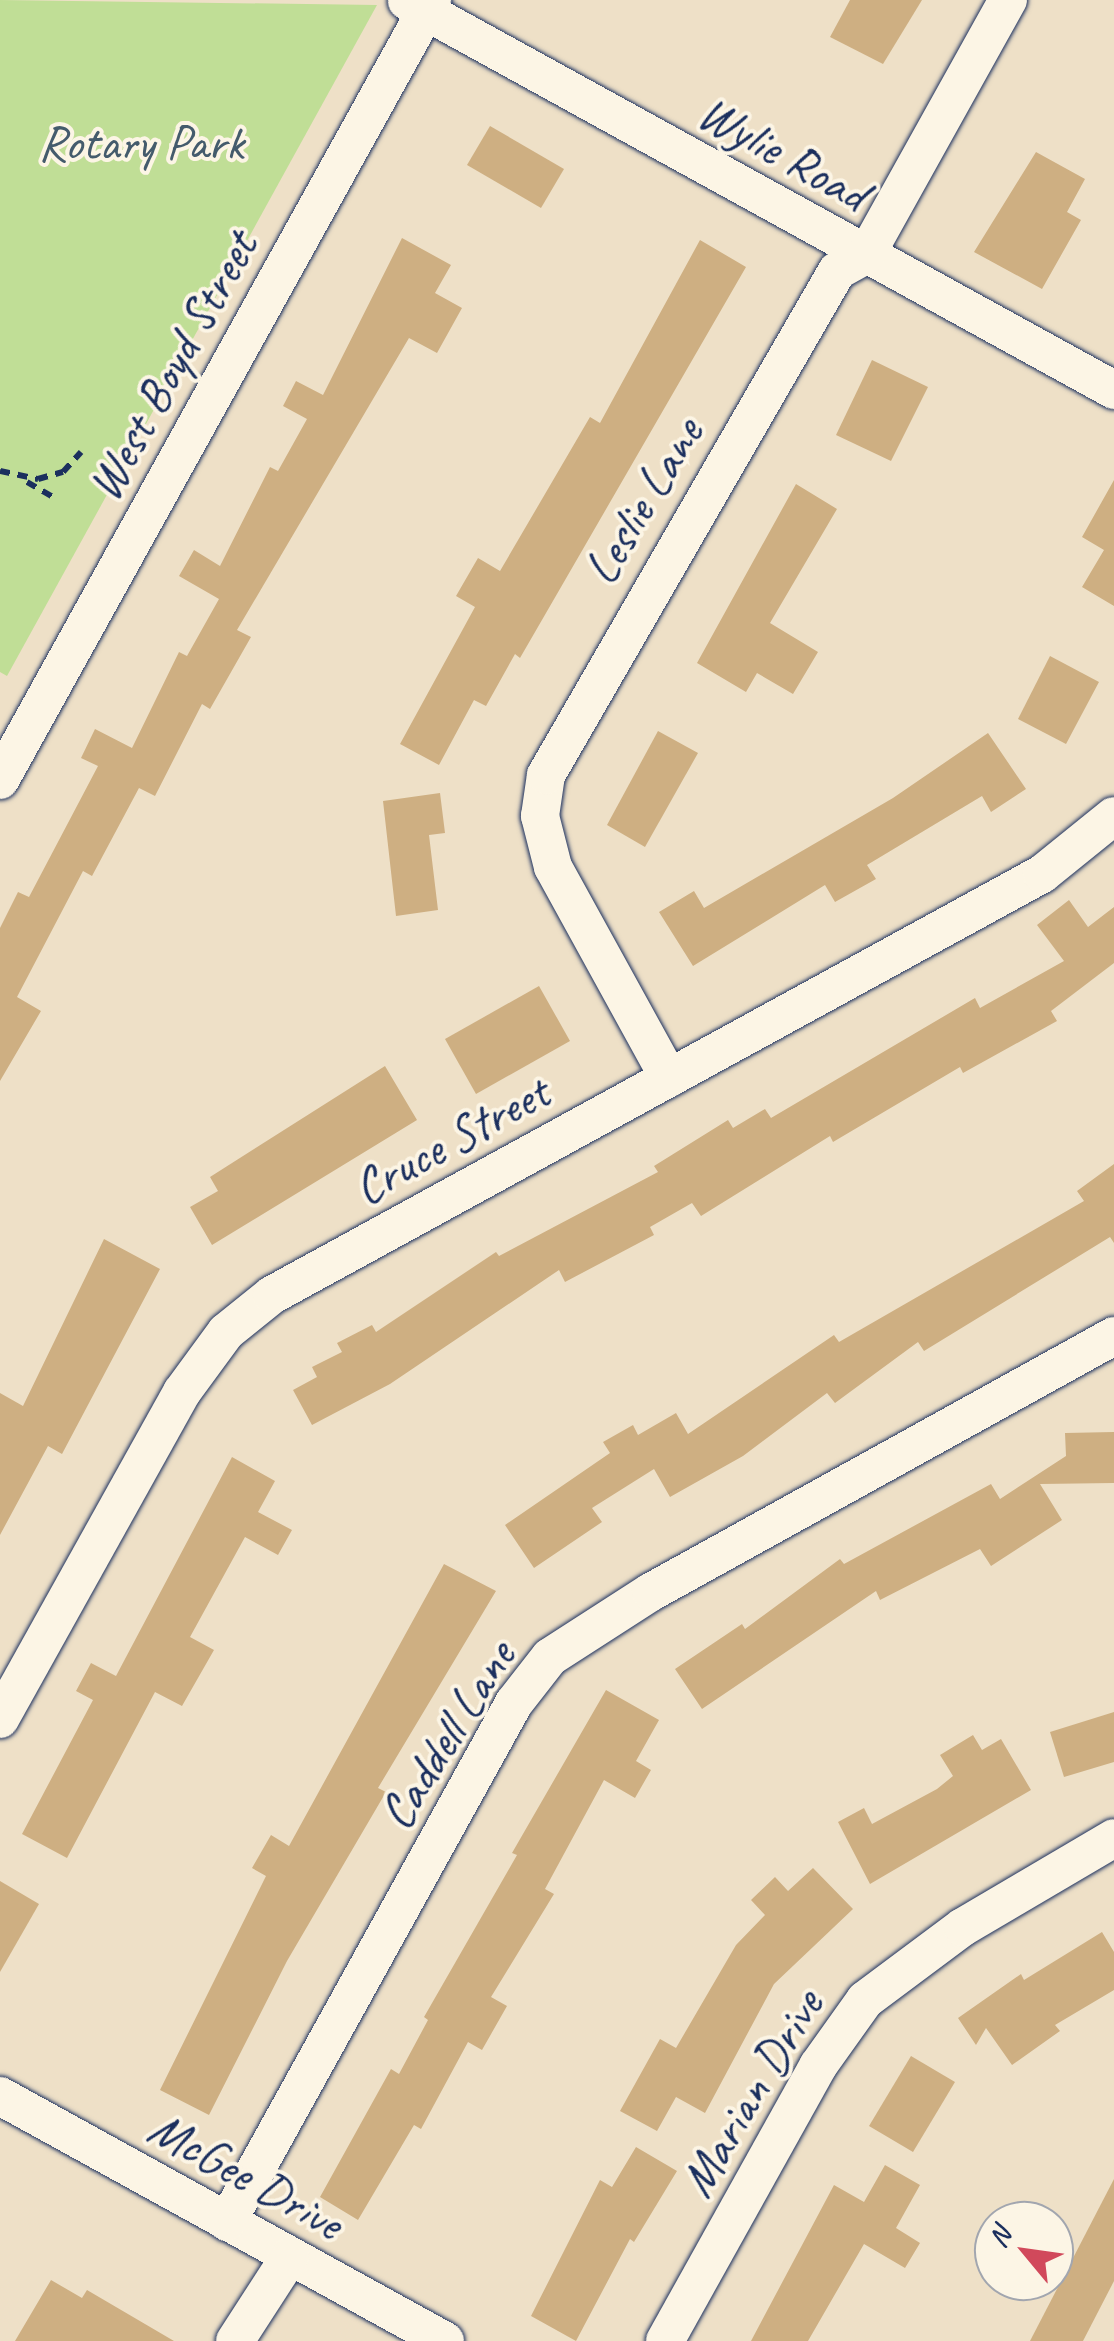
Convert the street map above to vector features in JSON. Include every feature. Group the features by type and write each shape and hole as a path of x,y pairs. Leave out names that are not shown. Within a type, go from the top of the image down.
{"street":[{"name":"Leslie Lane","path":"670,1078 552,867 541,794 558,748 608,658 838,271 866,255 1008,0"},
{"name":"Wylie Road","path":"421,4 1114,390"},
{"name":"West Boyd Street","path":"0,780 421,4"},
{"name":"Cruce Street","path":"0,1719 182,1392 226,1332 272,1295 1042,874 1114,816"},
{"name":"Caddell Lane","path":"227,2222 514,1704 550,1657 651,1592 1114,1336"},
{"name":"Marian Drive","path":"665,2341 818,2066 865,2000 963,1927 1114,1838"},
{"name":"McGee Drive","path":"0,2096 445,2341"},
{"path":"235,2341 290,2256"}],"path":[{"path":"26,481 63,472 82,452"},
{"path":"0,471 53,498"}],"green space":[{"name":"Rotary Park","path":"0,0 377,5 7,676 0,672"}],"building":[{"path":"850,0 922,0 883,64 830,37"},
{"path":"490,126 564,169 541,208 467,165"},
{"path":"1036,152 1085,179 1067,212 1081,220 1042,289 974,252"},
{"path":"402,238 451,265 435,293 462,308 437,353 409,338 237,630 251,637 210,709 202,704 155,796 139,788 92,876 83,871 17,997 41,1011 0,1081 0,928 18,892 29,897 98,766 81,758 95,729 132,748 179,652 187,656 219,599 179,576 194,550 220,566 270,467 278,471 307,419 283,406 296,381 323,395"},
{"path":"700,240 746,267 520,658 515,654 486,706 474,700 439,765 400,744 475,607 456,596 478,558 500,571 590,417 600,423"},
{"path":"872,360 928,387 891,461 836,435"},
{"path":"1114,480 1114,606 1082,587 1104,550 1082,537"},
{"path":"796,484 837,509 770,623 818,652 793,694 757,673 746,692 697,663"},
{"path":"1050,656 1099,682 1066,744 1018,719"},
{"path":"658,731 698,753 645,847 607,825"},
{"path":"988,733 1026,789 991,812 982,796 867,865 876,879 835,902 825,885 693,966 659,912 694,891 704,908 893,798"},
{"path":"440,793 445,833 429,835 438,910 396,916 383,801"},
{"path":"1069,900 1088,927 1114,907 1114,963 1051,1011 1057,1021 963,1073 960,1067 833,1142 830,1136 701,1216 692,1203 650,1227 654,1235 565,1282 559,1270 390,1384 312,1425 293,1390 317,1377 312,1367 342,1352 337,1343 372,1325 376,1332 496,1252 499,1256 658,1172 654,1166 728,1120 733,1128 765,1109 771,1118 975,998 980,1008 1064,961 1037,925"},
{"path":"539,986 570,1041 476,1094 445,1039"},
{"path":"385,1066 417,1120 212,1245 190,1207 218,1191 210,1177"},
{"path":"1114,1164 1114,1243 1110,1237 924,1351 918,1342 835,1403 827,1393 743,1456 670,1497 654,1469 592,1508 602,1522 534,1568 505,1525 610,1453 603,1442 633,1425 638,1435 676,1413 688,1434 834,1335 839,1342 1084,1201 1077,1191"},
{"path":"104,1239 160,1269 62,1454 48,1446 0,1535 0,1393 23,1406"},
{"path":"1114,1432 1114,1483 1040,1484 1062,1520 991,1566 980,1549 880,1600 876,1591 702,1709 675,1669 742,1624 745,1629 840,1559 844,1564 991,1484 1000,1499 1066,1456 1065,1433"},
{"path":"232,1457 275,1481 258,1512 292,1530 278,1555 245,1537 190,1637 214,1650 182,1706 155,1692 67,1858 22,1834 93,1700 76,1691 91,1663 116,1676"},
{"path":"444,1564 496,1591 378,1788 386,1792 287,1961 209,2115 160,2090 266,1876 252,1868 271,1835 289,1846"},
{"path":"606,1690 659,1720 636,1761 651,1770 635,1798 604,1780 545,1889 554,1894 491,1997 507,2006 482,2050 468,2042 421,2129 414,2125 358,2220 320,2197 391,2069 399,2074 428,2020 424,2017 517,1855 512,1853"},
{"path":"1114,1712 1114,1762 1064,1777 1050,1732"},
{"path":"973,1735 982,1750 1001,1739 1031,1790 870,1884 838,1822 864,1808 872,1824 937,1789 953,1776 940,1755"},
{"path":"813,1868 853,1909 774,1984 705,2113 676,2097 657,2131 620,2111 660,2039 676,2048 736,1945 765,1915 751,1900 775,1877 788,1891"},
{"path":"0,1881 39,1904 0,1972"},
{"path":"1102,1932 1114,1952 1114,1990 1055,2025 1060,2031 1012,2065 986,2028 976,2045 958,2018 1021,1974 1024,1980"},
{"path":"911,2056 955,2082 913,2152 869,2126"},
{"path":"636,2147 677,2171 634,2242 630,2239 576,2341 531,2316 600,2180 612,2187"},
{"path":"885,2165 920,2185 896,2228 920,2243 905,2268 864,2244 808,2341 751,2341 834,2185 864,2202"},
{"path":"1114,2179 1114,2281 1083,2341 1030,2341 1051,2301 1074,2301 1074,2256"},
{"path":"51,2280 82,2298 87,2290 174,2341 15,2341"}]}
